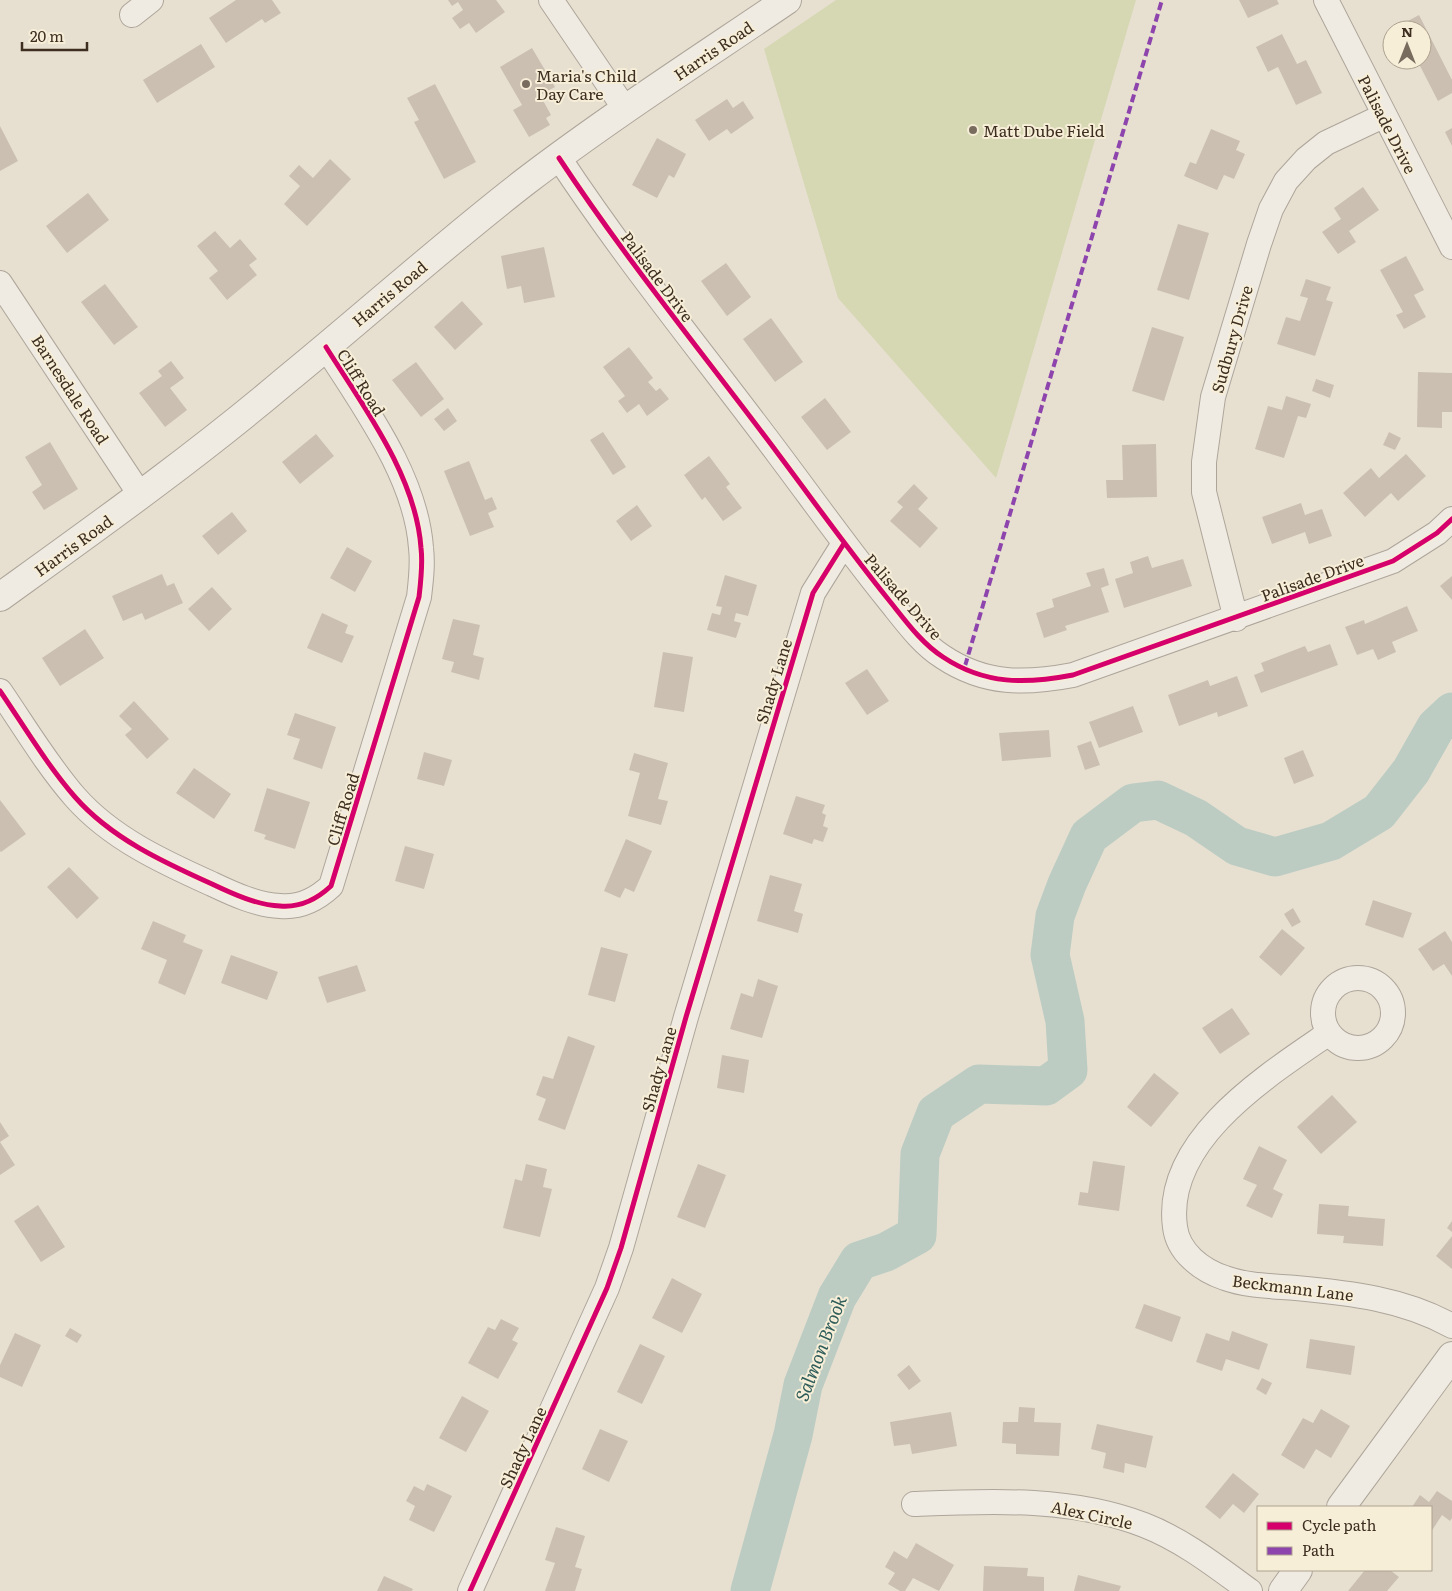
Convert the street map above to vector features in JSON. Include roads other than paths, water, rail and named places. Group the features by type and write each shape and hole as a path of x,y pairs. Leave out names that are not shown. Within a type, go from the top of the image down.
{"street":[{"path":"132,15 151,0"},
{"path":"551,0 625,110"},
{"name":"Harris Road","path":"0,597 141,496 257,405 450,241 559,158 625,110 787,0"},
{"name":"Palisade Drive","path":"1326,0 1452,247"},
{"name":"Sudbury Drive","path":"1236,618 1204,492 1204,462 1213,396 1259,244 1271,209 1286,181 1306,159 1326,143 1384,116"},
{"name":"Palisade Drive","path":"559,158 624,252 779,455 844,545 919,637 942,657 955,664 992,678 1036,682 1073,675 1393,561 1437,533 1452,519"},
{"name":"Barnesdale Road","path":"0,283 141,496"},
{"name":"Cliff Road","path":"0,691 75,797 96,818 148,854 224,890 264,904 282,907 301,904 317,899 331,886 419,597 422,572 417,522 403,481 377,429 326,347"},
{"name":"Shady Lane","path":"470,1591 607,1288 621,1248 686,1017 813,593 844,545"},
{"name":"Beckmann Lane","path":"1329,1033 1250,1090 1216,1123 1194,1152 1178,1179 1174,1196 1175,1231 1182,1248 1200,1266 1211,1273 1227,1279 1373,1298 1425,1313 1452,1326"},
{"path":"1342,1506 1452,1356"},
{"name":"Alex Circle","path":"914,1504 1004,1501 1047,1503 1112,1516 1143,1525 1167,1536 1250,1591"},
{"path":"1283,1591 1297,1571"}],"waterway":[{"name":"Salmon Brook","path":"750,1591 793,1435 803,1385 837,1297 859,1261 886,1252 917,1235 920,1154 936,1113 979,1084 1046,1086 1068,1070 1065,1021 1050,955 1055,916 1089,836 1133,803 1158,800 1196,818 1237,846 1275,857 1331,841 1379,812 1411,771 1436,727 1452,712"}],"place":[{"name":"Maria's Child Day Care","path":"526,84"},
{"name":"Matt Dube Field","path":"973,130"}]}
